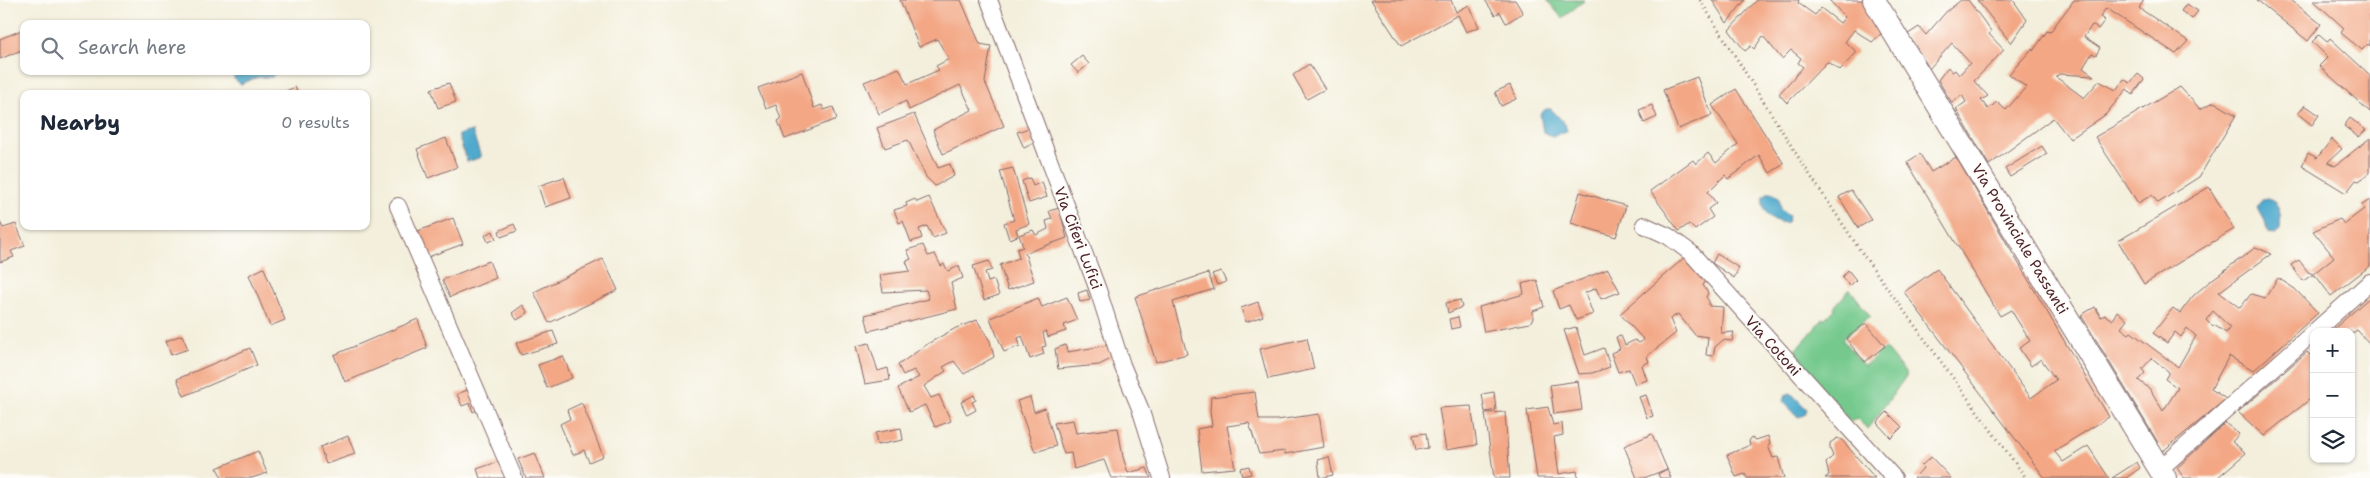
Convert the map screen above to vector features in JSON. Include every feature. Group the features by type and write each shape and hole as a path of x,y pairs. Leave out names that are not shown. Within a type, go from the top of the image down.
{"main road":[{"name":"Via Provinciale Passanti","path":"1874,0 2163,473"}],"street":[{"name":"Via Ciferi Lufici","path":"989,0 1098,290 1122,365 1140,408 1162,478"},
{"path":"398,206 514,478"},
{"name":"Via Cotoni","path":"1644,225 1668,236 1691,253 1894,478"},
{"path":"2318,328 2370,282"},
{"path":"2163,473 2310,336"}],"path":[{"path":"1700,0 1802,164 1864,256 2026,478"}],"green space":[{"path":"1547,0 1585,0 1562,18"},
{"path":"1850,289 1870,316 1842,339 1864,366 1885,348 1907,375 1868,429 1856,418 1851,422 1793,361 1795,351 1823,319 1835,309 1834,307"}],"water":[{"path":"234,75 273,75 272,77 258,77 241,84 234,79"},
{"path":"1546,109 1551,109 1565,124 1567,131 1552,136 1543,132 1540,114"},
{"path":"472,131 481,157 467,162 458,135"},
{"path":"1767,193 1774,193 1779,198 1781,209 1789,216 1787,222 1776,221 1767,213 1763,203"},
{"path":"2267,199 2276,203 2280,211 2280,230 2275,234 2268,233 2265,221 2258,208 2262,200"},
{"path":"1791,393 1807,409 1805,415 1798,417 1783,401 1785,395"}],"building":[{"path":"900,0 961,0 980,44 991,46 985,82 1004,126 943,154 933,130 972,110 960,85 909,110 906,101 879,114 864,82 899,68 907,84 939,70 936,66 949,59 937,39 919,47"},
{"path":"1371,0 1451,0 1456,12 1469,5 1479,27 1466,32 1458,15 1401,46"},
{"path":"1485,0 1515,0 1523,13 1506,23 1500,12 1495,15"},
{"path":"1712,0 1745,0 1727,23"},
{"path":"1757,0 1799,0 1798,3 1815,15 1821,8 1840,23 1845,17 1829,0 1862,0 1882,33 1872,42 1854,30 1845,42 1857,52 1840,70 1827,62 1787,103 1779,94 1803,67 1798,63 1801,58 1791,50 1782,59 1763,36 1754,49 1751,46 1745,51 1729,30"},
{"path":"1961,0 1968,0 1991,31 1989,34 2004,50 1974,81 1988,96 1981,100 1988,109 1997,102 2006,110 2026,87 2009,74 2032,49 2033,51 2047,31 2050,32 2074,0 2144,0 2139,8 2188,41 2176,54 2106,8 2100,17 2105,20 2098,29 2092,25 2084,37 2100,48 2096,55 2092,53 2083,68 2094,76 2059,74 2056,77 2084,98 2099,81 2116,90 2124,79 2130,83 2138,74 2144,79 2133,95 2127,89 2105,115 2070,139 2053,118 1989,165 1956,109 1966,102 1962,95 1952,103 1938,80 1948,67 1952,72 1955,70 1959,75 1970,63 1952,43 1929,69 1905,36 1919,27 1926,35 1946,12"},
{"path":"1977,0 2013,0 2027,20 2011,43"},
{"path":"2257,0 2291,0 2321,24 2308,41"},
{"path":"2313,0 2370,0 2370,46 2368,44 2362,50 2341,33 2344,28"},
{"path":"2186,4 2198,11 2192,19 2181,11"},
{"path":"20,31 20,51 0,59 0,39"},
{"path":"2319,35 2327,42 2330,38 2370,75 2370,112 2319,66 2328,57 2312,42"},
{"path":"1082,56 1089,64 1078,73 1071,65"},
{"path":"1309,64 1325,89 1307,99 1293,75"},
{"path":"802,72 814,108 822,105 824,110 833,107 837,119 785,139 778,121 781,119 776,105 766,109 758,88"},
{"path":"1697,77 1712,115 1678,129 1663,90"},
{"path":"449,83 456,102 438,108 431,89"},
{"path":"1510,85 1516,99 1501,106 1495,92"},
{"path":"2180,87 2200,109 2214,102 2236,115 2199,177 2158,203 2152,195 2138,203 2095,137"},
{"path":"1736,89 1784,164 1770,173 1759,155 1728,179 1725,175 1708,192 1716,203 1708,209 1713,217 1695,230 1689,224 1679,231 1650,191 1693,160 1696,164 1708,153 1716,163 1738,144 1712,105"},
{"path":"1652,105 1657,117 1644,123 1639,110"},
{"path":"2305,105 2319,115 2312,125 2298,114"},
{"path":"914,114 938,168 950,164 954,176 935,186 926,177 908,140 885,148 877,128"},
{"path":"2350,118 2366,130 2358,137 2344,126"},
{"path":"1029,128 1034,143 1024,148 1017,132"},
{"path":"446,138 457,167 428,178 417,149"},
{"path":"2370,138 2370,173 2359,181 2356,180 2346,193 2302,166 2308,153 2317,158 2332,139 2342,149 2328,162 2335,166"},
{"path":"2042,146 2047,154 2010,177 2005,169"},
{"path":"1920,154 1931,172 1956,157 2109,417 2054,451 2063,462 2088,446 2109,478 2045,478 1904,292 1937,269 2031,398 2056,380 2041,359 2031,366 2019,348 2030,341 2011,310 2000,316 1907,162"},
{"path":"1013,168 1029,224 1016,229 1018,236 1009,239 1004,223 1014,220 1000,171"},
{"path":"564,177 571,198 545,207 538,186"},
{"path":"1030,178 1033,186 1042,182 1047,197 1029,203 1022,181"},
{"path":"2209,187 2234,229 2144,284 2118,241"},
{"path":"1851,190 1871,220 1858,228 1839,197"},
{"path":"1580,192 1626,206 1616,237 1571,223"},
{"path":"929,197 946,233 933,238 927,226 919,229 922,238 911,242 903,221 899,223 894,210 907,206 906,203 915,199 917,202"},
{"path":"2370,200 2370,266 2331,296 2316,276 2312,275 2303,281 2291,265 2299,260 2308,272 2313,274 2334,257 2313,231 2340,219 2344,224 2364,209 2362,205"},
{"path":"1059,208 1067,238 1025,253 1034,281 1008,290 1000,265 1019,258 1017,249 1023,247 1019,235 1033,230 1036,235 1048,229 1046,221 1052,219 1049,211"},
{"path":"453,218 463,244 428,257 418,231"},
{"path":"0,222 3,228 16,224 25,246 11,251 14,257 0,262"},
{"path":"514,224 517,231 501,237 499,231"},
{"path":"493,231 496,239 488,242 485,235"},
{"path":"923,245 928,256 935,254 941,266 944,264 948,271 959,266 963,278 951,283 957,309 869,331 865,315 929,299 926,290 883,292 880,275 910,271 906,261 911,259 907,250"},
{"path":"2256,247 2271,254 2219,292 2240,308 2251,294 2265,298 2278,278 2295,289 2318,313 2253,371 2229,356 2211,389 2226,399 2163,451 2081,315 2095,307 2101,317 2105,315 2112,320 2117,311 2127,320 2121,328 2129,334 2131,332 2178,367 2196,336 2187,328 2181,337 2175,332 2167,343 2153,333 2173,308 2180,313 2193,296","holes":["2213,311 2230,327 2226,333 2214,325 2213,327 2206,320","2152,358 2169,372 2165,379 2178,388 2163,411 2150,389 2138,380 2145,373 2142,369"]},
{"path":"1717,254 1739,268 1734,278 1712,263"},
{"path":"1685,257 1706,281 1703,285 1708,293 1706,297 1709,301 1709,306 1723,307 1721,333 1734,332 1732,341 1723,340 1715,347 1713,356 1706,355 1708,337 1695,335 1678,314 1670,319 1676,333 1647,356 1649,362 1642,365 1647,380 1635,384 1629,369 1618,372 1611,353 1620,349 1616,337 1621,336 1625,345 1635,340 1639,343 1644,340 1620,314"},
{"path":"603,259 618,290 549,323 534,292"},
{"path":"489,261 496,278 450,297 442,280"},
{"path":"989,261 992,270 985,272 988,282 994,280 999,295 984,300 973,266"},
{"path":"264,268 285,320 270,326 249,275"},
{"path":"1608,269 1620,292 1601,299 1596,288 1585,293 1593,314 1576,320 1569,305 1559,309 1553,291"},
{"path":"1848,270 1856,280 1850,286 1842,277"},
{"path":"1221,271 1226,282 1217,285 1212,274"},
{"path":"1208,273 1214,289 1173,302 1187,354 1156,362 1135,297"},
{"path":"1537,280 1544,307 1533,311 1533,318 1530,323 1484,332 1479,307 1524,294 1522,284"},
{"path":"1087,290 1090,300 1080,302 1078,293"},
{"path":"1067,297 1077,320 1064,325 1066,331 1048,337 1046,331 1043,333 1046,346 1042,347 1044,354 1030,359 1022,336 1018,338 1020,346 1004,352 990,318 1038,298 1042,307"},
{"path":"2370,297 2370,344 2357,330 2355,332 2355,328 2335,328"},
{"path":"1460,300 1462,307 1448,313 1446,303"},
{"path":"1258,302 1263,316 1246,322 1241,308"},
{"path":"523,305 528,313 517,320 512,313"},
{"path":"1458,317 1460,327 1451,329 1449,319"},
{"path":"418,319 427,348 345,382 334,355"},
{"path":"977,320 990,341 994,357 964,374 954,361 943,367 946,371 924,386 931,398 939,395 951,421 935,427 925,405 909,412 898,388 919,377 914,370 903,375 898,365 929,343 956,328"},
{"path":"1866,323 1885,346 1865,362 1846,339"},
{"path":"1576,327 1585,355 1604,348 1610,367 1592,373 1579,374 1564,330"},
{"path":"553,331 558,344 521,355 516,343"},
{"path":"182,335 188,349 171,355 166,341"},
{"path":"1307,338 1314,369 1268,379 1260,349"},
{"path":"869,343 878,371 888,368 890,380 865,384 856,346"},
{"path":"1065,345 1068,352 1108,345 1113,358 1099,365 1058,369 1055,349"},
{"path":"250,348 257,365 184,396 177,379"},
{"path":"2307,352 2310,355 2310,399 2264,436 2238,412"},
{"path":"563,356 572,378 547,388 538,365"},
{"path":"1578,381 1582,410 1554,414 1550,385"},
{"path":"470,389 481,408 473,412 470,403 462,406 457,394"},
{"path":"1255,392 1259,420 1277,420 1319,414 1324,447 1285,454 1285,451 1259,454 1249,423 1227,426 1235,468 1202,471 1197,429 1212,426 1211,397"},
{"path":"1494,392 1496,410 1485,412 1482,394"},
{"path":"974,395 976,400 972,402 976,410 967,415 961,402"},
{"path":"1646,395 1653,416 1647,418 1639,397"},
{"path":"1030,397 1034,412 1045,408 1056,446 1035,452 1017,401"},
{"path":"582,403 603,456 589,462 584,450 573,455 560,424 570,419 567,410"},
{"path":"1471,406 1477,445 1446,450 1439,408"},
{"path":"1548,407 1553,425 1562,423 1563,435 1554,437 1559,474 1577,471 1578,478 1537,478 1527,410"},
{"path":"1505,412 1510,478 1494,478 1485,413"},
{"path":"1887,412 1902,427 1891,438 1877,423"},
{"path":"1073,420 1076,433 1118,428 1128,473 1147,468 1151,478 1111,478 1104,460 1074,469 1071,453 1064,454 1054,423"},
{"path":"2225,423 2239,434 2232,442 2246,453 2217,478 2184,478 2177,468"},
{"path":"901,428 903,440 877,445 875,433"},
{"path":"1426,433 1428,448 1416,450 1413,435"},
{"path":"1652,434 1667,469 1644,478 1637,478 1624,446"},
{"path":"348,436 355,454 326,464 320,447"},
{"path":"1768,436 1770,444 1768,446 1773,458 1778,457 1784,478 1747,478 1745,474 1736,477 1727,455 1750,445 1749,441 1752,437 1756,440"},
{"path":"1837,438 1842,440 1875,478 1825,478 1829,475 1826,463 1833,456 1830,443"},
{"path":"258,451 267,473 252,478 222,478 217,468"},
{"path":"535,453 545,478 526,478 518,459"},
{"path":"1329,457 1333,475 1320,478 1318,460"},
{"path":"1931,457 1951,478 1914,478 1923,468 1921,466"},
{"path":"500,461 506,478 480,478 477,469"},
{"path":"2137,462 2140,468 2126,478 2112,478"},
{"path":"1249,466 1251,474 1242,476 1240,468"},
{"path":"1667,469 1671,478 1660,478 1658,474"}]}
